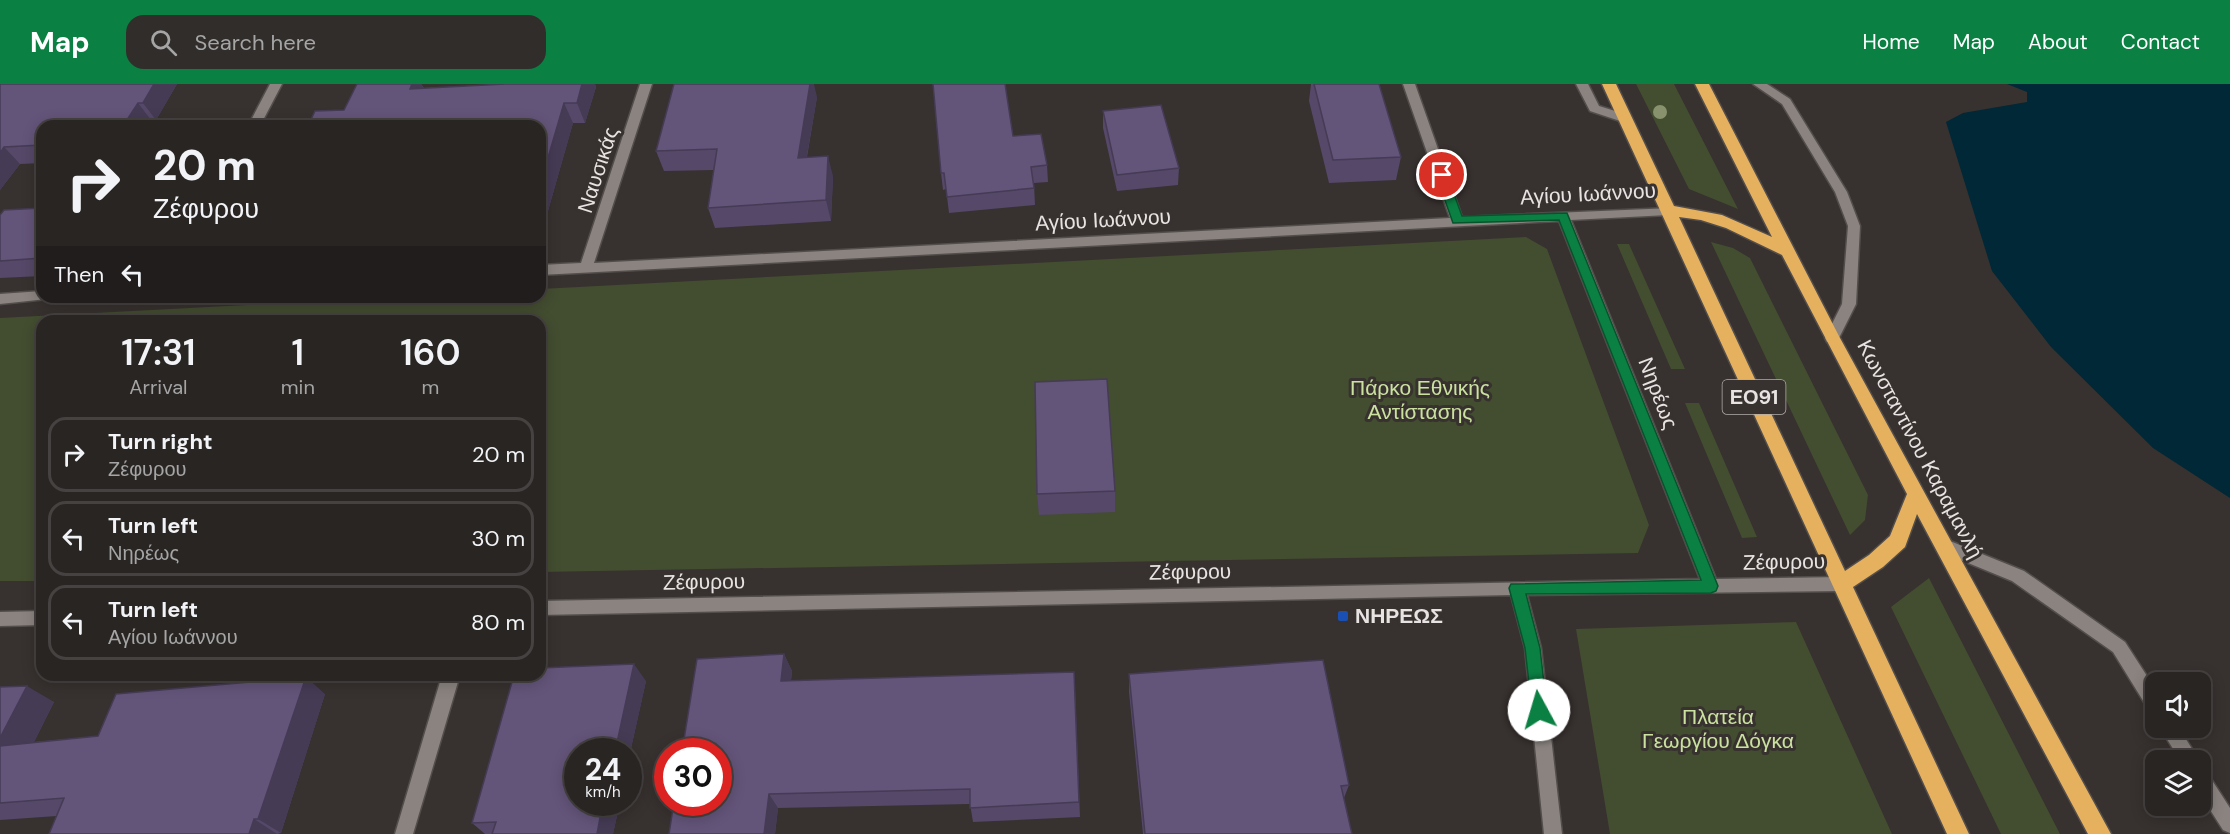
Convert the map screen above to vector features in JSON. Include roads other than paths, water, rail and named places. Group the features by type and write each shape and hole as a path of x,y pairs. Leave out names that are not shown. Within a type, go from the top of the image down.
{"highway":[{"name":"ΕΟ91","path":"1609,84 1958,834"},
{"name":"Κωνσταντίνου Καραμανλή","path":"1702,84 1832,338 2100,834"},
{"path":"1668,211 1688,212 1719,219 1748,230 1790,253"},
{"path":"1841,584 1876,561 1898,541 1916,493"}],"street":[{"path":"257,120 276,84"},
{"name":"Ναυσικάς","path":"586,267 646,84"},
{"path":"1412,84 1457,220"},
{"path":"1582,84 1594,108 1624,118"},
{"path":"1759,84 1786,102 1841,192 1854,226 1849,303 1832,338"},
{"name":"Αγίου Ιωάννου","path":"546,270 1093,242 1457,220 1668,211"},
{"name":"Νηρέως","path":"1563,216 1711,586"},
{"path":"0,299 36,296"},
{"path":"1945,546 2018,576 2119,647 2145,688"},
{"name":"Ζέφυρου","path":"546,608 1517,588 1841,584"},
{"path":"1517,588 1533,648 1552,834"},
{"path":"0,619 36,618"},
{"path":"404,834 449,681"},
{"path":"2211,794 2230,824"}],"water":[{"path":"2007,84 2230,84 2230,498 2153,448 2051,347 1992,271 1946,122 1963,113 2027,102 2027,92"}],"place":[{"name":"ΝΗΡΕΩΣ","path":"1343,616"}],"park label":[{"name":"Πάρκο Εθνικής Αντίστασης","path":"1420,400"},
{"name":"Πλατεία Γεωργίου Δόγκα","path":"1718,729"}]}
